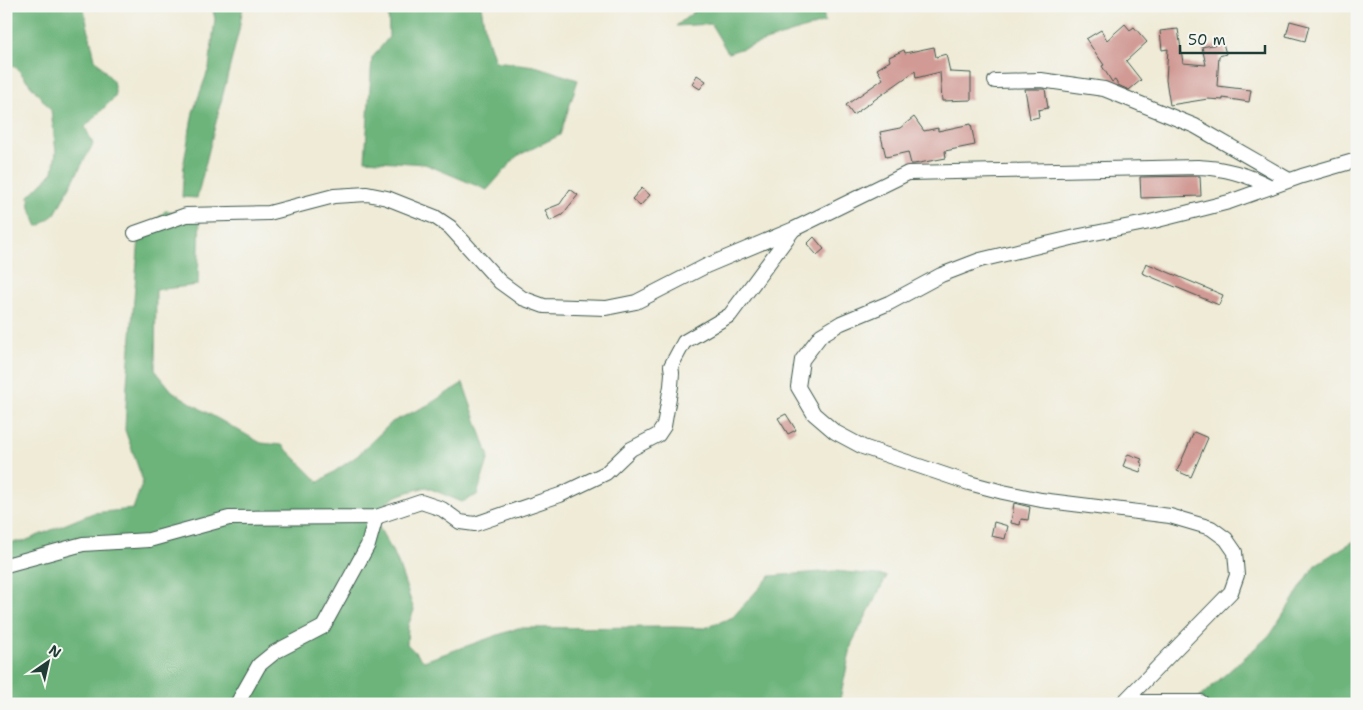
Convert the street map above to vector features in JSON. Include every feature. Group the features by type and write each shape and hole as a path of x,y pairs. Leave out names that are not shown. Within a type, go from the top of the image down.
{"street":[{"path":"995,81 1041,80 1104,89 1195,126 1289,180"},
{"path":"1123,703 1231,592 1237,575 1235,552 1226,539 1210,528 1170,516 1041,500 1003,492 969,483 863,447 835,432 814,414 798,387 802,360 821,335 841,323 889,303 941,275 980,260 1220,204 1289,180 1357,160"},
{"path":"135,233 186,215 269,214 334,196 367,194 388,198 435,217 450,227 500,282 522,298 544,306 606,308 636,302 706,266 794,229 908,173 1198,167 1236,171 1271,187"},
{"path":"6,565 83,544 149,540 229,518 376,517 421,502 442,510 460,522 475,524 560,496 606,473 631,448 658,434 664,426 672,372 671,366 684,342 730,314 794,229"},
{"path":"237,704 259,665 275,652 323,627 368,545 376,517"},
{"path":"1123,703 1201,702"}],"green space":[{"path":"6,6 83,6 95,59 113,81 116,96 85,127 93,144 55,214 38,227 30,208 29,196 53,172 56,152 51,110 15,66 6,68"},
{"path":"212,6 243,6 239,30 197,198 182,197 184,162 193,112 209,68 215,19"},
{"path":"388,6 481,6 485,30 495,61 535,66 578,80 560,135 517,156 487,190 425,164 365,160 372,58 389,37"},
{"path":"701,6 822,6 825,22 728,53 711,24 676,26"},
{"path":"165,211 200,213 198,285 156,290 155,370 172,391 204,411 261,443 282,445 319,482 357,456 392,422 428,405 463,383 489,457 477,495 462,502 426,487 397,496 385,504 374,518 397,560 414,610 408,626 407,644 424,661 518,628 705,628 733,617 770,576 834,571 887,576 852,643 839,704 6,704 6,542 22,542 93,513 133,509 143,481 125,430 127,384 139,238"},
{"path":"1357,539 1357,704 1192,704 1271,634 1315,565"}],"building":[{"path":"1290,21 1309,26 1305,41 1286,36"},
{"path":"1125,24 1130,30 1134,27 1147,42 1126,61 1141,80 1129,90 1118,85 1115,80 1112,82 1102,66 1104,65 1086,39 1101,30 1107,40"},
{"path":"1178,29 1183,63 1206,65 1202,47 1223,43 1226,54 1219,56 1217,86 1251,90 1249,102 1223,98 1223,100 1208,99 1170,105 1166,80 1168,49 1162,50 1160,31"},
{"path":"934,47 936,57 946,54 950,72 971,73 971,100 942,101 940,72 916,78 915,71 853,115 846,105 883,79 877,69 890,61 889,57 904,50 905,53"},
{"path":"697,75 706,81 700,89 692,84"},
{"path":"1025,89 1045,89 1048,108 1038,110 1039,117 1030,119"},
{"path":"914,117 924,131 938,128 938,131 971,124 975,145 945,151 946,158 914,164 911,164 908,152 886,157 880,132 900,128"},
{"path":"1200,176 1201,196 1141,198 1140,177"},
{"path":"642,188 650,195 640,206 632,199"},
{"path":"570,189 578,195 562,215 550,221 545,210 560,204"},
{"path":"814,237 824,249 817,255 807,244"},
{"path":"1146,263 1223,295 1219,305 1142,273"},
{"path":"786,414 796,430 788,434 778,418"},
{"path":"1194,432 1208,438 1191,477 1177,471"},
{"path":"1128,454 1142,459 1140,462 1143,464 1140,472 1123,466"},
{"path":"1014,503 1030,507 1028,520 1021,519 1020,525 1011,523"},
{"path":"994,522 1008,526 1005,539 991,536"}]}
